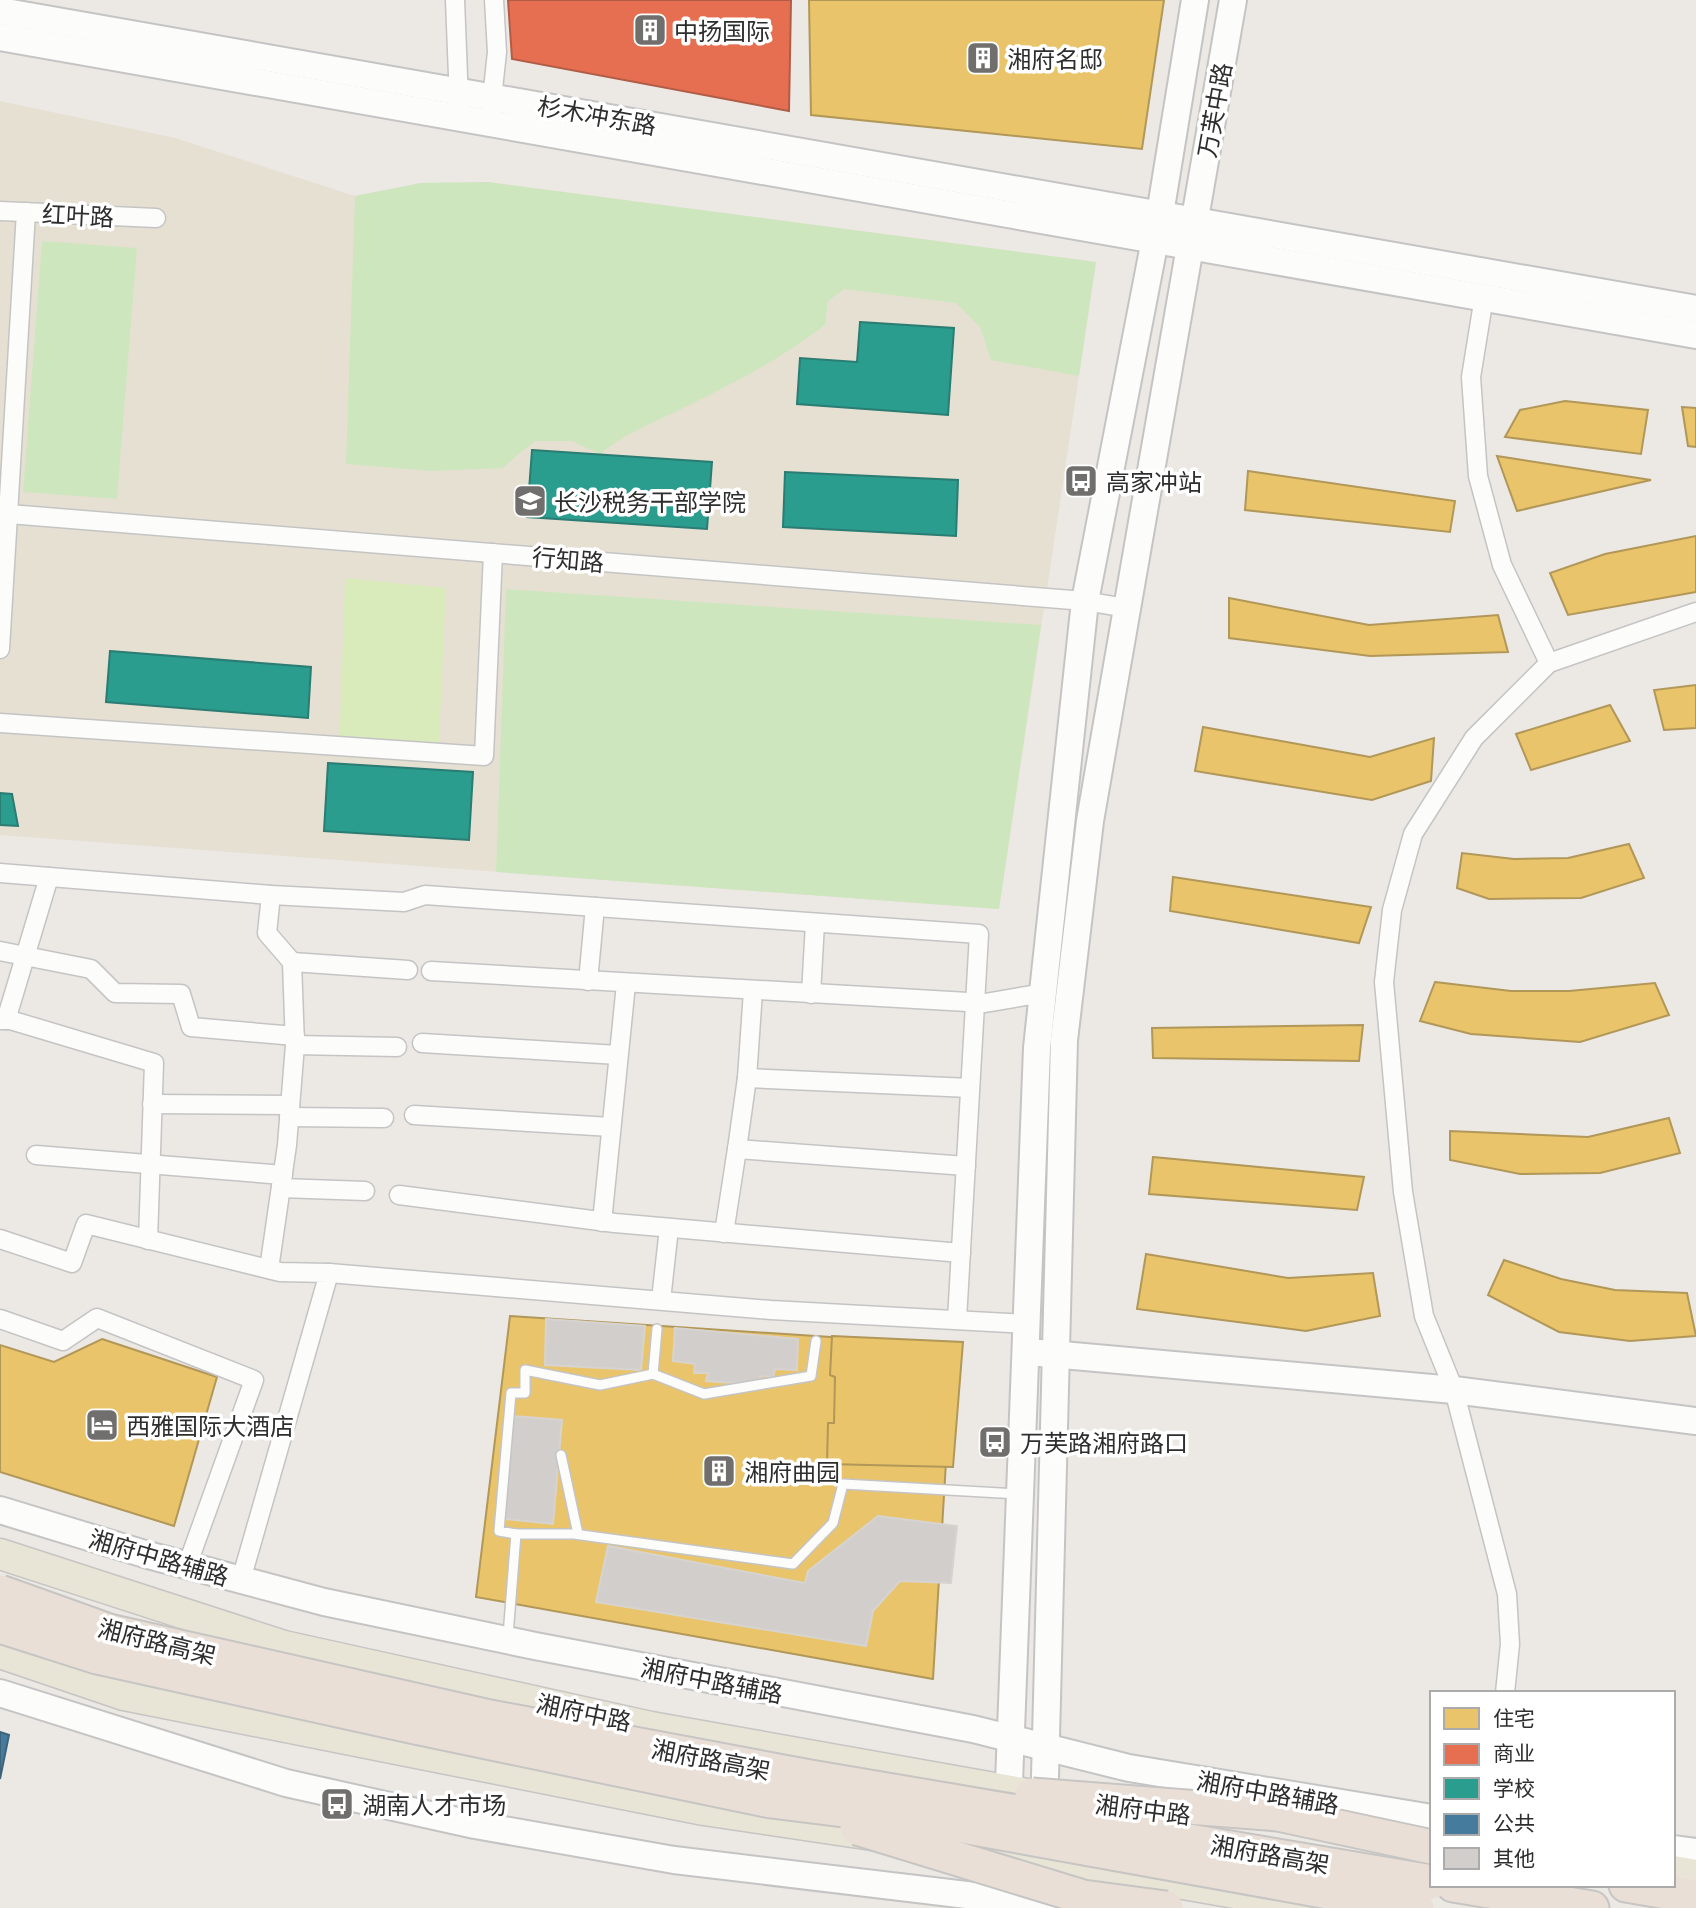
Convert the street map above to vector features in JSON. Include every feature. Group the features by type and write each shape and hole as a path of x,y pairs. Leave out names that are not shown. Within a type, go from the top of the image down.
{"highway":[{"name":"湘府路高架","path":"0,1592 122,1634 490,1717 810,1777 1430,1882"},
{"name":"湘府路高架","path":"0,1626 110,1660 771,1801 940,1822 1417,1908"},
{"path":"810,1777 1278,1814 1430,1847"},
{"path":"771,1801 1083,1897 1166,1908"},
{"path":"1465,1887 1592,1908"},
{"path":"1638,1887 1696,1897"}],"main road":[{"name":"万芙中路","path":"1000,1904 1008,1856 1008,1737 1037,1048 1085,601 1158,227 1195,0"},
{"name":"万芙中路","path":"1045,1860 1043,1746 1064,1040 1090,821 1233,0"},
{"name":"杉木冲东路","path":"0,12 458,104 1193,233"},
{"name":"杉木冲东路","path":"0,37 458,104"},
{"path":"1193,233 1484,297 1696,335"},
{"path":"1193,233 1696,309"},
{"path":"1026,1352 1454,1390 1696,1421"},
{"name":"湘府中路辅路","path":"0,1510 187,1566 324,1602 508,1641 1008,1737 1129,1768 1430,1818"},
{"name":"湘府中路","path":"0,1554 284,1646 651,1727 1043,1797 1430,1839"},
{"path":"0,1653 124,1695 704,1810 1045,1860 1321,1908"},
{"path":"0,1693 286,1783 475,1825 674,1860 1035,1907 1045,1860"},
{"path":"1675,1849 1696,1852"},
{"path":"1675,1871 1696,1875"}],"street":[{"path":"455,0 458,104"},
{"path":"491,110 497,52 494,0"},
{"name":"红叶路","path":"0,211 156,218"},
{"path":"0,649 26,212"},
{"path":"1484,297 1471,377 1478,476 1502,565 1549,663"},
{"name":"行知路","path":"9,513 1085,601 1126,608"},
{"path":"0,723 484,755 493,553"},
{"path":"1505,1691 1510,1644 1507,1594 1454,1390 1424,1316 1404,1192 1384,982 1392,910 1413,834 1474,738 1549,663 1696,612"},
{"path":"0,873 271,895 404,902 425,895 979,934 957,1320"},
{"path":"49,877 3,1020 154,1063 148,1240"},
{"path":"269,1269 282,1182 295,1041 292,962 267,933 271,895"},
{"path":"588,981 595,907"},
{"path":"811,994 815,923"},
{"path":"0,951 91,969 115,993 181,994 191,1027 295,1041 397,1047"},
{"path":"292,962 408,970"},
{"path":"431,971 975,1003 1043,993"},
{"path":"602,1222 626,984"},
{"path":"724,1233 747,1078 753,990"},
{"path":"422,1043 618,1055"},
{"path":"747,1078 970,1088"},
{"path":"152,1104 384,1118"},
{"path":"414,1115 611,1127"},
{"path":"737,1149 966,1166"},
{"path":"36,1155 151,1164 365,1191"},
{"path":"399,1195 602,1222 961,1253"},
{"path":"0,1239 72,1263 86,1224 269,1269 661,1300 1027,1324"},
{"path":"661,1300 669,1228"},
{"path":"241,1580 329,1273"},
{"path":"0,1319 63,1341 97,1318 254,1380 187,1566"}],"lane":[{"path":"653,1374 657,1329"},
{"path":"817,1341 811,1376 704,1394 653,1374 600,1385 524,1370 525,1393 511,1393 499,1531 516,1534 578,1534 793,1564 833,1523 843,1484 1020,1494"},
{"path":"561,1455 578,1534"},
{"path":"508,1641 516,1534"}],"shaded area":[{"name":"长沙税务干部学院","path":"0,101 175,138 355,196 421,183 488,182 1096,262 999,909 0,835"}],"green space":[{"path":"488,182 1096,262 1079,376 991,360 980,327 956,303 844,289 828,301 825,325 791,349 631,434 600,454 572,441 535,441 502,468 432,471 346,464 355,196 421,183"},
{"path":"42,241 137,248 117,499 23,492"},
{"path":"345,578 446,588 438,762 339,757"},
{"path":"506,589 1041,625 999,909 496,872"}],"building: 住宅":[{"name":"湘府名邸","path":"809,0 1164,0 1142,149 811,115"},
{"path":"1565,401 1648,410 1641,454 1505,437 1520,410"},
{"path":"1682,407 1696,408 1696,447 1688,446"},
{"path":"1497,456 1651,480 1517,511"},
{"path":"1248,471 1455,501 1450,532 1245,510"},
{"path":"1696,536 1696,592 1568,615 1550,573 1605,554"},
{"path":"1229,598 1369,625 1498,615 1508,652 1370,656 1229,638"},
{"path":"1696,685 1696,728 1664,730 1654,690"},
{"path":"1610,705 1630,741 1531,770 1516,734"},
{"path":"1203,727 1370,757 1434,738 1431,781 1372,800 1195,771"},
{"path":"1629,844 1644,878 1581,898 1489,899 1457,888 1462,853 1514,859 1568,858"},
{"path":"1173,877 1371,907 1359,943 1170,911"},
{"path":"1435,982 1511,991 1569,991 1655,983 1669,1015 1580,1042 1471,1034 1420,1021"},
{"path":"1363,1025 1359,1061 1153,1058 1152,1028"},
{"path":"1669,1118 1680,1153 1600,1173 1520,1174 1450,1160 1450,1131 1588,1137"},
{"path":"1153,1157 1364,1177 1357,1210 1149,1194"},
{"path":"1146,1254 1288,1278 1373,1273 1380,1316 1306,1331 1137,1309"},
{"path":"1504,1260 1561,1279 1615,1290 1687,1293 1696,1336 1630,1341 1559,1332 1488,1295"},
{"name":"湘府曲园","path":"510,1316 953,1345 933,1679 476,1597"},
{"path":"832,1336 963,1342 953,1467 827,1464 828,1423 834,1423 835,1377 830,1375"},
{"name":"西雅国际大酒店","path":"102,1339 217,1377 174,1526 0,1472 0,1345 54,1362"}],"building: 商业":[{"name":"中扬国际","path":"508,0 791,0 789,111 512,59"}],"building: 学校":[{"path":"860,322 954,328 948,415 797,404 800,358 857,362"},
{"path":"532,450 712,462 707,529 527,517"},
{"path":"785,472 958,480 956,536 783,527"},
{"path":"110,651 311,667 308,718 106,702"},
{"path":"328,763 473,772 469,840 324,831"},
{"path":"0,793 12,794 18,826 0,825"}],"building: 公共":[{"path":"0,1732 9,1735 0,1779"}],"building: 其他":[{"path":"546,1319 645,1326 641,1370 545,1365"},
{"path":"675,1328 798,1339 797,1370 775,1369 773,1377 760,1376 760,1385 706,1381 708,1373 694,1373 695,1364 673,1361"},
{"path":"513,1416 562,1420 553,1524 505,1519"},
{"path":"878,1516 957,1526 951,1583 900,1581 873,1611 866,1646 596,1602 608,1546 805,1583 808,1571"}],"place":[{"name":"中扬国际","path":"650,30"},
{"name":"湘府名邸","path":"983,58"},
{"name":"高家冲站","path":"1081,481"},
{"name":"长沙税务干部学院","path":"530,501"},
{"name":"西雅国际大酒店","path":"102,1425"},
{"name":"万芙路湘府路口","path":"995,1442"},
{"name":"湘府曲园","path":"719,1471"},
{"name":"湖南人才市场","path":"337,1804"}]}
